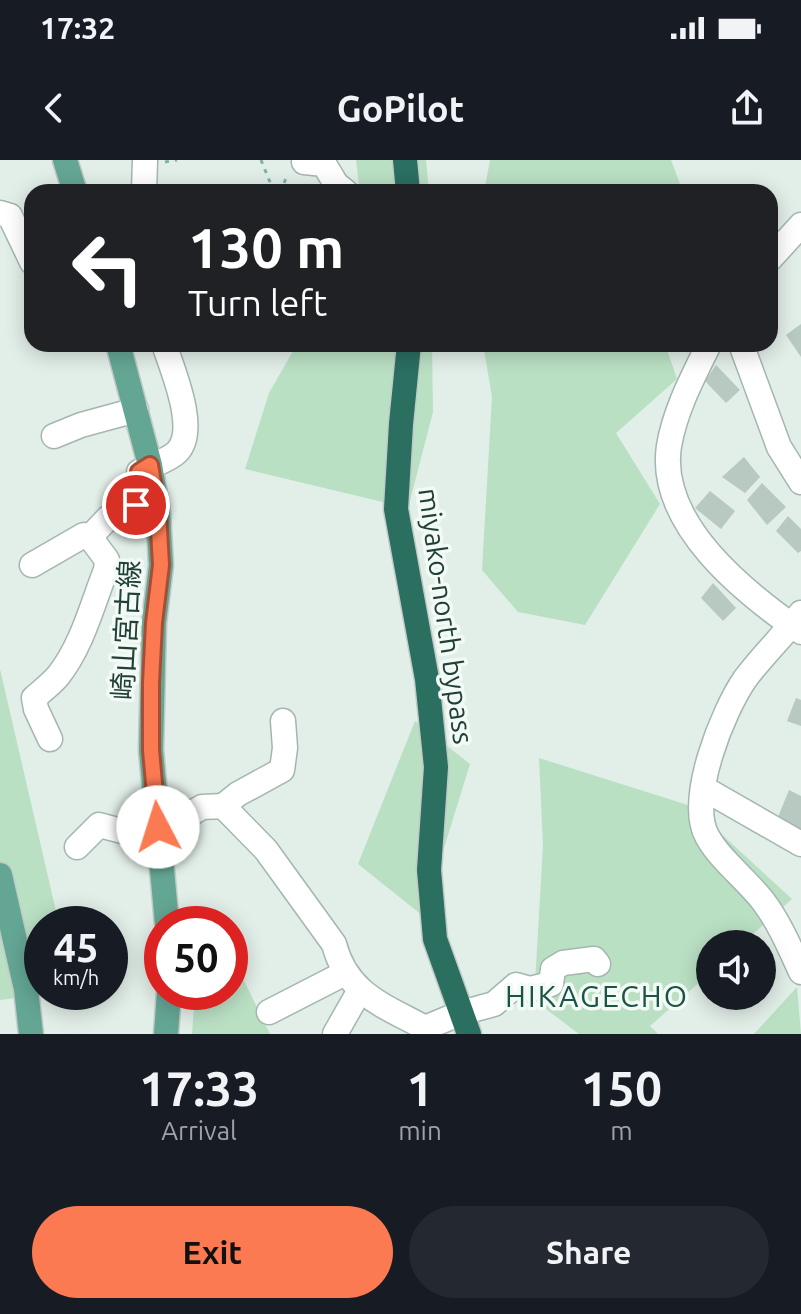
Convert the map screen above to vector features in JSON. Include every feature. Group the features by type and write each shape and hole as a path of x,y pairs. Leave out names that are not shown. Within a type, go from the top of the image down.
{"highway":[{"path":"405,160 407,184"},
{"name":"miyako-north bypass","path":"408,352 396,509 427,679 436,767 429,870 435,939 465,1023"}],"main road":[{"path":"65,160 72,184"},
{"name":"崎山宮古線","path":"120,352 150,465 158,512 161,565 154,623 151,750 165,906"},
{"path":"0,875 26,989 31,1034"},
{"path":"166,1034 168,1010"}],"street":[{"path":"144,184 145,162"},
{"path":"304,162 324,164 336,184"},
{"path":"0,213 10,216 24,245"},
{"path":"778,250 801,225"},
{"path":"90,537 108,518 136,505 139,500 139,472 176,454 184,443 186,424 167,352"},
{"path":"705,352 679,407 669,448 668,475 685,518 705,549 756,600 798,623 745,680 725,717 703,788 700,815 707,836 764,902 788,942 801,972"},
{"path":"745,352 790,444 801,482"},
{"path":"54,436 136,410"},
{"path":"32,565 84,535 90,537 107,560 81,635 56,678 34,698 50,739"},
{"path":"77,847 99,825 141,836 158,825 202,807 223,806 238,794 282,770 285,748 283,721"},
{"path":"703,788 801,844"},
{"path":"223,806 266,850 334,944 352,981 425,1028 465,1023 516,985 530,989 551,984 553,969 563,963 594,959 598,964"},
{"path":"269,1012 352,981"},
{"path":"335,1034 352,981"}],"path":[{"path":"261,160 271,184"}],"green space":[{"path":"356,160 426,160 428,184 359,184"},
{"path":"490,160 671,160 680,184 486,184"},
{"path":"292,352 432,352 433,412 408,508 245,469 269,393"},
{"path":"484,352 668,352 677,379 616,433 660,504 585,625 518,612 482,570 492,397"},
{"path":"0,669 55,906 24,906 24,997 0,1000"},
{"path":"415,721 470,764 423,916 358,864"},
{"path":"539,758 691,806 792,899 758,930 696,930 696,985 650,1026 658,1034 579,1034 534,1000 543,846"},
{"path":"797,987 801,1034 754,1034"},
{"path":"248,989 270,1034 192,1034 194,1010 248,1010"}],"building":[{"path":"801,324 801,357 786,335"},
{"path":"716,365 740,390 726,403 705,381"},
{"path":"744,457 760,477 745,493 722,477"},
{"path":"762,483 786,507 767,525 747,500"},
{"path":"710,491 735,511 721,529 695,508"},
{"path":"788,516 801,529 801,551 798,553 776,531"},
{"path":"713,583 736,608 723,621 701,598"},
{"path":"796,698 801,700 801,726 787,721"},
{"path":"789,790 801,796 801,831 778,817"}],"district":[{"name":"HIKAGECHO","path":"597,997"}],"route":[{"path":"136,505 139,500 139,472 150,465 158,512 161,565 151,683 151,750 158,827"}]}
